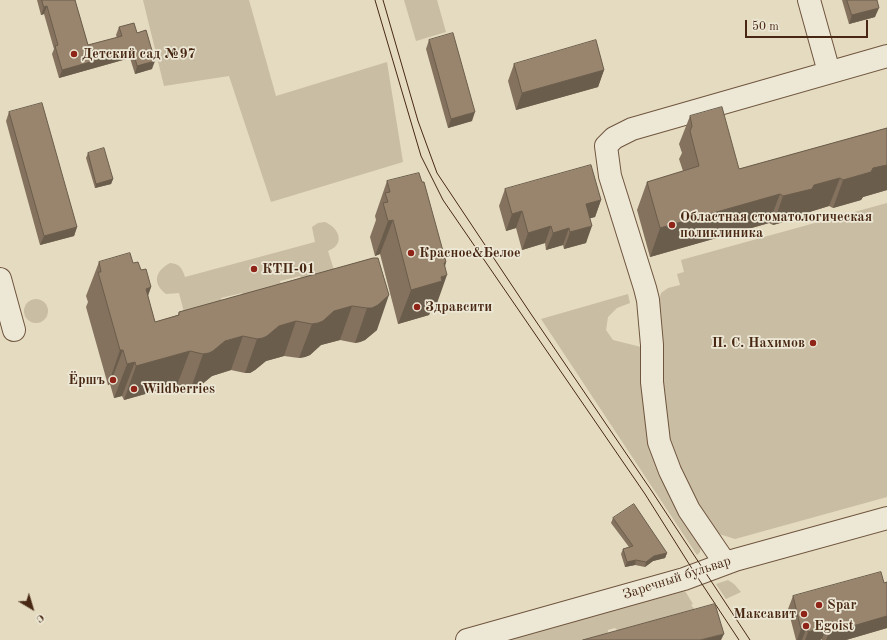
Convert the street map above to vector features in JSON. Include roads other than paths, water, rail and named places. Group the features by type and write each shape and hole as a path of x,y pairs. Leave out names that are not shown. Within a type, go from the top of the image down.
{"street":[{"path":"809,0 829,72"},
{"path":"725,563 689,510 670,471 659,442 652,382 652,345 648,300 610,176 606,146 614,138 632,129 887,56"},
{"path":"0,279 14,330"},
{"name":"Заречный бульвар","path":"467,640 684,579 725,563 887,518"}],"tram line":[{"path":"375,0 421,156 443,200 645,494 739,640"},
{"path":"383,0 418,121 437,173 651,490 750,640"}],"place":[{"name":"Детский сад №97","path":"74,54"},
{"name":"Областная стоматологическая поликлиника","path":"672,225"},
{"name":"Красное&Белое","path":"411,253"},
{"name":"КТП-01","path":"254,269"},
{"name":"Здравсити","path":"417,307"},
{"name":"П. С. Нахимов","path":"813,343"},
{"name":"Ёршъ","path":"113,380"},
{"name":"Wildberries","path":"134,389"},
{"name":"Spar","path":"819,605"},
{"name":"Максавит","path":"804,614"},
{"name":"Egoist","path":"806,626"}]}
